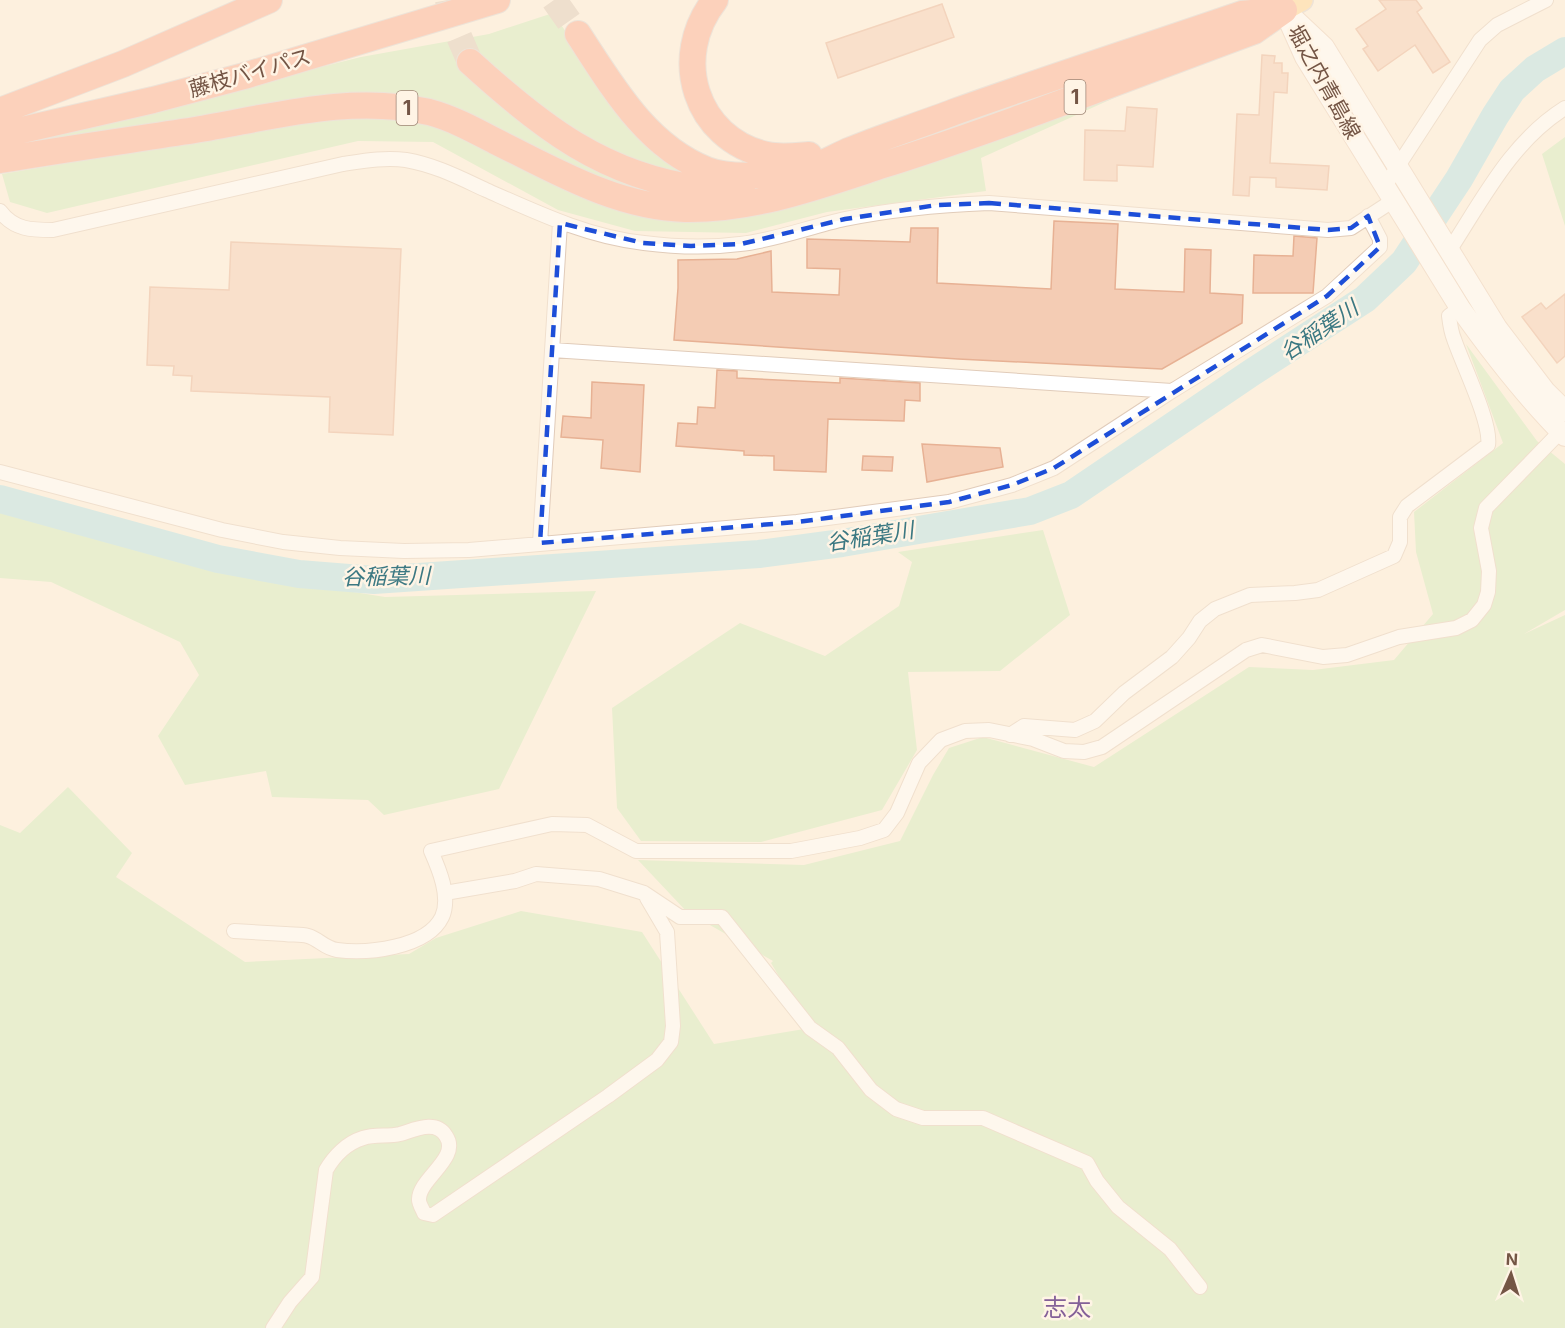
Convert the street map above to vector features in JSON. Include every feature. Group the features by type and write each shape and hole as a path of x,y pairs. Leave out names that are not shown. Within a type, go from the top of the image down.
{"highway":[{"path":"0,111 123,64 269,0"},
{"name":"藤枝バイパス","path":"0,135 153,100 244,76 497,0"},
{"name":"1","path":"715,0 700,22 693,43 692,71 699,102 716,127 741,146 768,156 855,161"},
{"name":"1","path":"578,34 613,87 648,132 678,157 709,171 745,176 771,175 943,146 1254,31 1288,3"},
{"name":"1","path":"0,160 213,127 318,108 358,104 396,106 433,113 459,123 589,188 651,205 684,209 727,207 765,201 798,192 855,161 1005,94 1242,14 1288,3"},
{"name":"1","path":"470,62 517,105 559,135 591,155 637,174 682,187 738,194 798,192"}],"main road":[{"name":"堀之内青島線","path":"1288,3 1324,47 1497,328 1545,391 1565,411"},
{"name":"堀之内青島線","path":"1288,3 1305,57 1460,308 1535,406 1563,434"}],"street":[{"path":"1,215 27,230 53,230 343,164 374,159 404,160 435,167 560,223 602,235 644,243 691,246 741,244 845,219 937,205 989,203 1328,230 1351,228 1368,216 1389,193 1398,166 1480,40 1497,25 1546,0"},
{"path":"1445,245 1527,137 1546,120 1565,108"},
{"path":"0,472 222,530 283,542 404,551 469,550 797,522 949,502 1012,485 1054,468 1172,391 1327,296 1380,246 1380,239 1368,216"},
{"path":"540,543 560,223"},
{"path":"1010,735 1024,726 1075,730 1095,721 1124,693 1172,657 1200,621 1215,609 1250,595 1318,590 1394,556 1400,542 1400,517 1407,506 1488,445 1490,437 1485,420 1452,336 1449,316 1460,308"},
{"path":"552,350 1172,391"},
{"path":"234,931 310,936 324,947 336,950 367,951 403,945 429,933 442,916 445,893 442,877 431,850 552,824 587,825 636,851 791,851 860,838 884,830 897,813 919,764 941,740 965,731 989,730 1033,739 1064,751 1084,752 1102,747 1246,650 1262,645 1323,657 1347,655 1399,637 1456,628 1472,620 1484,605 1488,592 1489,571 1481,528 1486,508 1563,434"},
{"path":"445,893 515,881 536,874 599,879 644,892 680,917 722,917 810,1028 838,1048 871,1090 896,1109 923,1118 983,1118 1086,1163 1097,1181 1119,1207 1170,1249 1200,1287"},
{"path":"273,1328 290,1302 312,1276 326,1170 334,1155 363,1138 400,1134 419,1127 437,1128 446,1135 449,1145 447,1155 423,1189 419,1200 424,1213 433,1215 657,1060 671,1042 673,1026 667,932 644,892"}],"highlighted area":[{"path":"989,203 1328,230 1351,228 1368,216 1380,247 1327,296 1054,468 1012,485 949,502 797,522 540,543 560,223 643,243 691,246 741,244 845,219 937,205"}],"green space":[{"path":"553,13 616,105 667,159 701,174 654,174 570,137 479,54 464,65 531,124 605,168 680,191 719,199 702,203 622,193 557,166 442,108 359,95 43,148 29,140 361,57 489,34"},
{"path":"1116,87 1125,93 981,158 986,191 827,212 746,233 635,231 558,210 433,142 358,141 47,213 10,202 2,174 369,112 442,125 582,190 728,216"},
{"path":"1565,137 1565,226 1542,154"},
{"path":"1466,344 1537,441 1565,464 1565,610 1524,634 1565,615 1565,1328 0,1328 0,825 20,833 68,787 132,853 116,877 245,962 409,954 436,938 521,911 642,932 714,1044 810,1028 771,963 773,961 687,912 638,860 804,865 900,841 949,748 983,737 1094,767 1249,667 1313,670 1394,660 1433,614 1416,552 1414,512 1503,443"},
{"path":"0,512 222,571 385,597 596,591 499,789 384,815 368,800 272,797 266,771 185,785 158,736 199,675 180,642 51,582 0,578"},
{"path":"1043,530 1070,615 1000,671 908,672 917,750 882,810 761,842 641,841 617,808 612,708 740,623 825,656 899,606 912,562 898,552"}],"building":[{"path":"1379,0 1416,0 1422,8 1417,12 1450,62 1433,73 1415,45 1378,71 1363,49 1368,46 1356,29 1386,9"},
{"path":"942,4 954,37 838,78 826,43"},
{"path":"1262,55 1275,56 1274,63 1282,63 1282,73 1288,73 1287,93 1274,92 1270,163 1329,166 1327,190 1276,187 1276,178 1250,177 1249,196 1233,195 1237,114 1259,115"},
{"path":"1127,107 1157,109 1153,167 1117,165 1117,181 1084,180 1085,130 1125,131"},
{"path":"1054,221 1118,224 1115,289 1184,292 1185,249 1211,250 1210,293 1243,295 1242,323 1162,369 958,359 674,340 678,260 737,259 771,251 772,292 839,295 840,269 807,268 807,239 910,242 911,228 938,228 937,283 1051,289"},
{"path":"1294,236 1317,238 1313,293 1253,293 1254,255 1293,256"},
{"path":"231,242 401,249 393,435 329,432 330,397 191,391 192,376 173,375 174,366 147,365 150,287 229,290"},
{"path":"1565,294 1565,356 1557,363 1522,317 1541,303 1546,309"},
{"path":"717,370 737,371 737,378 840,383 840,378 920,383 920,401 905,400 904,421 828,419 826,472 774,470 774,456 744,455 744,451 676,446 678,423 697,424 698,407 715,408"},
{"path":"592,382 644,385 640,472 601,468 603,440 561,437 563,416 591,418"},
{"path":"922,444 1000,448 1003,467 927,482"},
{"path":"863,456 893,457 892,471 862,470"}],"waterway":[{"name":"谷稲葉川","path":"0,499 218,559 299,574 374,580 759,554 842,543 1030,511 1071,495 1365,299 1404,262 1459,179 1512,90 1535,69 1565,51"}],"tunnel":[{"path":"448,0 451,18 470,62"},
{"path":"554,0 578,34"}],"district":[{"name":"志太","path":"1067,1308"}]}
